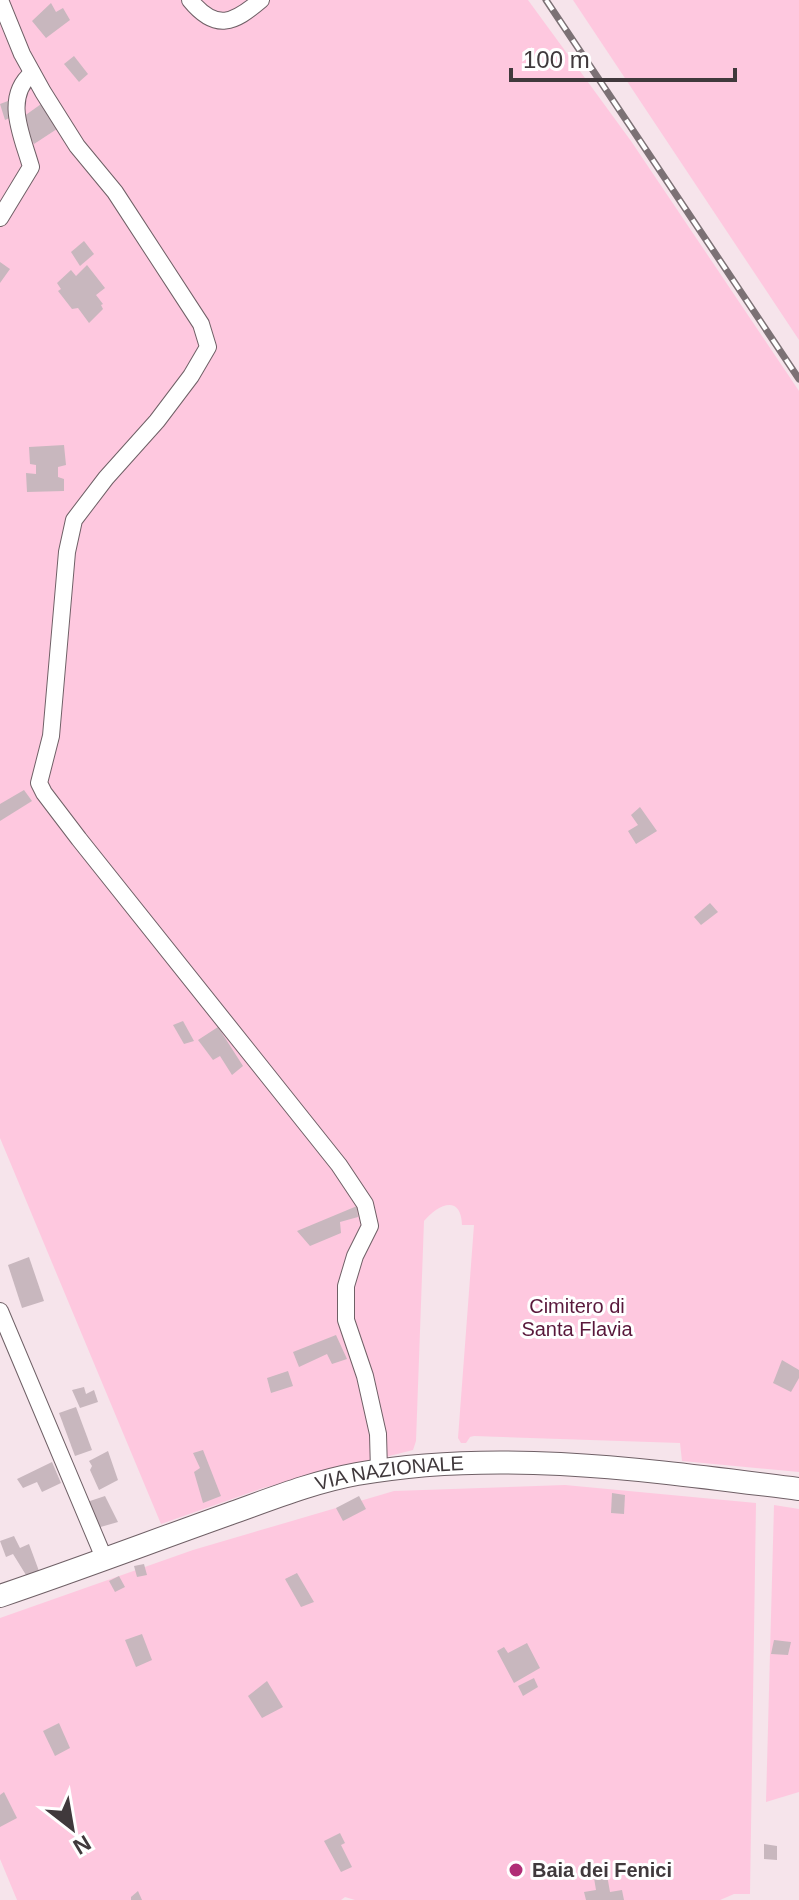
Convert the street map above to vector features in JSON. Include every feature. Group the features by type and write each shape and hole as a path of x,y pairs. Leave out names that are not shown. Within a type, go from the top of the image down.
{"main road":[{"name":"VIA NAZIONALE","path":"0,1596 313,1484 379,1471 448,1463 504,1463 604,1468 799,1489"}],"street":[{"path":"0,0 32,73 77,146 115,192 201,324 208,347 191,376 157,421 106,478 74,520 67,552 51,736 39,783 70,828 339,1165 365,1204 370,1226 355,1256 346,1286 346,1320 365,1376 378,1434 379,1471"},
{"path":"190,0 212,20 226,22 241,17 261,0"},
{"path":"0,218 31,167 14,101 22,81 32,73"},
{"path":"0,1311 104,1558"}],"green space":[{"name":"Cimitero di Santa Flavia","path":"0,0 528,0 631,141 799,391 799,1472 682,1461 680,1443 474,1436 461,1443 458,1438 474,1225 462,1225 457,1209 448,1205 435,1210 424,1221 416,1441 413,1450 263,1488 161,1524 0,1138"},
{"path":"573,0 799,0 799,340"},
{"path":"565,1485 756,1503 750,1894 734,1894 720,1900 355,1900 345,1897 341,1900 17,1900 0,1859 0,1618 193,1550 394,1491"},
{"path":"774,1505 799,1509 799,1792 766,1802"}],"building":[{"path":"51,3 56,12 63,8 70,20 46,38 32,21"},
{"path":"74,56 88,74 79,82 64,64"},
{"path":"8,101 14,116 5,120 0,104"},
{"path":"44,102 60,127 34,144 20,119"},
{"path":"84,241 94,254 80,266 71,252"},
{"path":"0,262 10,269 0,283"},
{"path":"87,265 105,288 96,295 103,309 89,323 78,308 72,309 58,291 61,289 57,283 71,270 76,276"},
{"path":"64,445 66,465 58,467 58,477 64,479 64,491 27,492 26,473 36,474 36,465 30,464 29,447"},
{"path":"24,790 32,801 0,821 0,804"},
{"path":"640,807 657,831 636,844 628,831 638,825 631,815"},
{"path":"710,903 718,912 701,925 694,917"},
{"path":"183,1021 194,1041 184,1044 173,1025"},
{"path":"218,1027 243,1066 232,1075 220,1056 213,1060 198,1040"},
{"path":"357,1206 358,1217 340,1222 341,1233 310,1246 297,1231"},
{"path":"29,1257 44,1301 22,1308 8,1265"},
{"path":"336,1335 347,1359 332,1364 327,1354 299,1367 293,1352"},
{"path":"782,1360 799,1370 799,1378 791,1392 773,1383"},
{"path":"288,1371 293,1386 271,1393 267,1378"},
{"path":"84,1387 86,1394 94,1390 98,1402 80,1408 72,1390"},
{"path":"76,1407 92,1450 75,1456 59,1413"},
{"path":"203,1450 221,1496 203,1503 194,1472 200,1468 193,1453"},
{"path":"108,1451 118,1480 99,1490 89,1461"},
{"path":"52,1462 61,1483 42,1492 37,1482 23,1488 17,1479"},
{"path":"612,1493 625,1495 624,1514 611,1513"},
{"path":"105,1496 118,1522 97,1528 87,1502"},
{"path":"359,1496 366,1509 343,1521 336,1508"},
{"path":"14,1536 20,1548 29,1544 39,1571 26,1575 13,1554 6,1557 0,1541"},
{"path":"144,1564 147,1575 137,1577 134,1566"},
{"path":"297,1573 314,1602 301,1607 285,1579"},
{"path":"119,1576 125,1587 115,1592 109,1581"},
{"path":"142,1634 152,1660 136,1667 125,1640"},
{"path":"774,1640 791,1642 788,1655 771,1654"},
{"path":"527,1643 540,1668 514,1683 497,1651 504,1647 508,1653"},
{"path":"534,1678 538,1687 523,1696 518,1686"},
{"path":"267,1681 283,1707 262,1718 248,1696"},
{"path":"59,1723 70,1748 55,1756 43,1731"},
{"path":"4,1792 17,1818 0,1827 0,1795"},
{"path":"340,1833 345,1843 341,1845 352,1867 341,1872 324,1841"},
{"path":"764,1844 777,1846 777,1860 764,1859"},
{"path":"607,1875 610,1892 622,1890 624,1900 586,1900 584,1892 596,1890 594,1878"},
{"path":"138,1891 142,1900 131,1900 131,1897"}],"railway":[{"path":"546,0 799,379"}],"place":[{"name":"Baia dei Fenici","path":"516,1870"}]}
